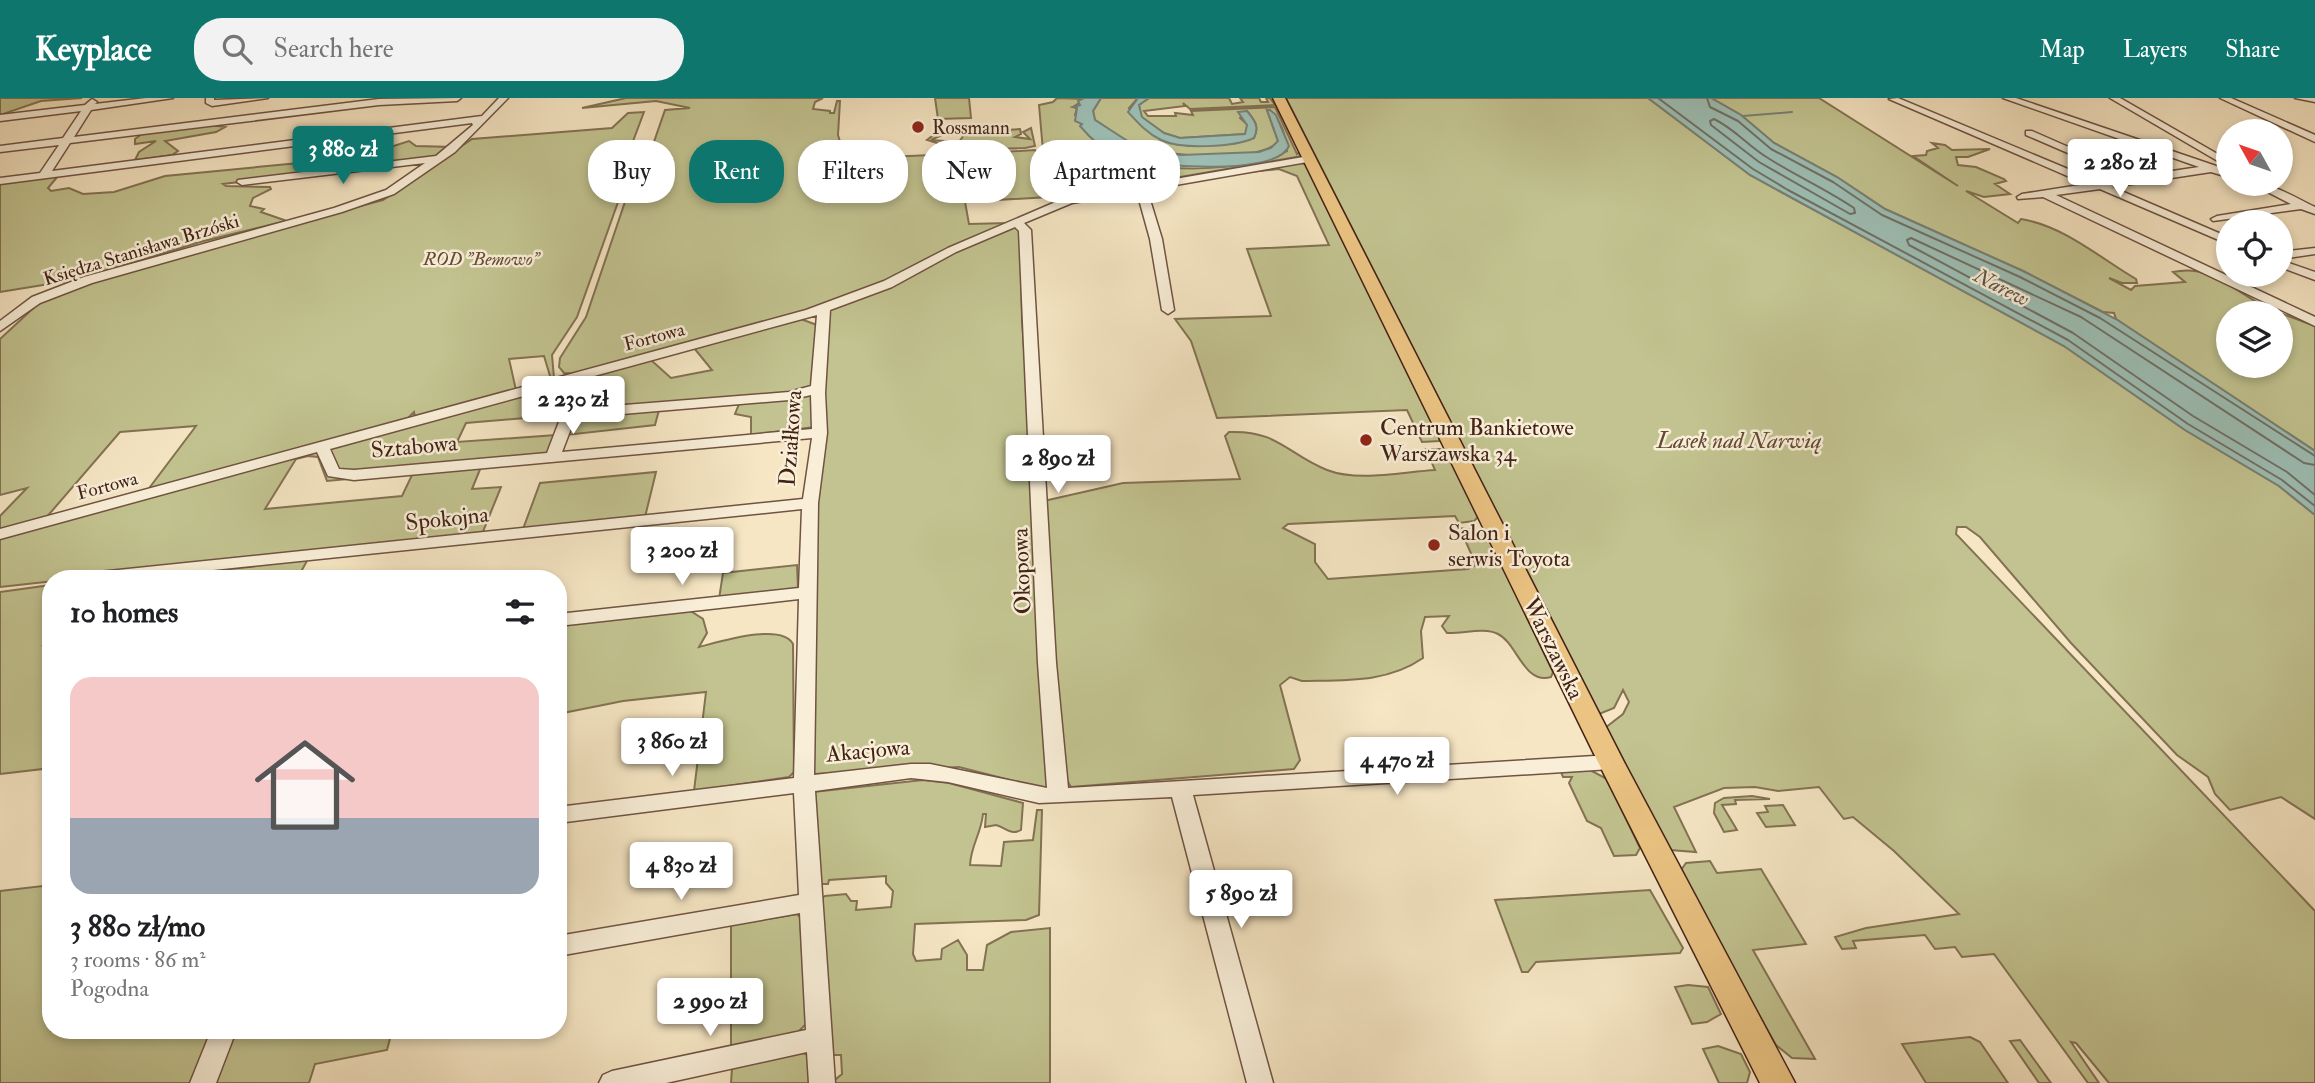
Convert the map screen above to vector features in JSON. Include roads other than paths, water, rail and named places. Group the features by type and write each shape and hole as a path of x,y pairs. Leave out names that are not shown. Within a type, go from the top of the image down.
{"main road":[{"name":"Warszawska","path":"1279,98 1611,762 1778,1083"}],"street":[{"path":"44,175 95,98"},
{"path":"0,118 169,98"},
{"path":"210,98 212,103 264,98"},
{"path":"0,149 379,102 457,98"},
{"name":"Księdza Stanisława Brzóski","path":"0,327 25,307 102,275 373,199 396,189 457,146 504,98"},
{"path":"2007,98 2216,170"},
{"path":"2114,98 2216,157"},
{"path":"2224,98 2315,139"},
{"path":"2299,98 2315,99"},
{"path":"1896,99 2216,236"},
{"path":"0,181 481,121"},
{"path":"2299,132 2315,133"},
{"path":"2029,133 2109,167"},
{"path":"2079,136 2107,134"},
{"path":"2042,138 2067,137"},
{"path":"242,182 440,159"},
{"name":"Fortowa","path":"1180,180 1309,159"},
{"path":"2022,197 2212,169"},
{"path":"2045,194 2206,268 2315,322"},
{"path":"2283,196 2315,211"},
{"name":"Fortowa","path":"0,534 558,383 824,307 888,284 940,256 1061,203"},
{"path":"1146,203 1154,233 1168,310"},
{"path":"2272,210 2302,205"},
{"name":"Okopowa","path":"1016,222 1025,230 1047,663 1058,796"},
{"path":"2293,254 2315,251"},
{"path":"2206,268 2216,266"},
{"path":"2293,268 2315,276"},
{"path":"0,310 25,307"},
{"name":"Działkowa","path":"822,1083 804,782 810,503 820,433 818,389 824,307"},
{"path":"552,456 569,414 558,383"},
{"path":"569,414 789,396 818,389"},
{"name":"Sztabowa","path":"322,447 333,473 345,475 820,433"},
{"name":"Spokojna","path":"166,570 810,503"},
{"path":"567,619 810,592"},
{"name":"Akacjowa","path":"567,814 804,782 932,771 1015,791 1058,796 1611,762"},
{"path":"1181,790 1260,1083"},
{"path":"567,944 811,902"},
{"path":"612,1083 819,1038"},
{"path":"203,1083 220,1039"}],"water":[{"path":"1084,98 1101,98 1093,111 1095,120 1126,140 1094,140 1080,126 1082,124 1075,121 1077,108 1073,107 1080,105 1078,101"},
{"path":"1138,98 1149,98 1139,105 1142,117 1164,133 1180,138 1245,134 1247,125 1238,112 1247,111 1255,123 1256,134 1254,138 1245,141 1221,145 1180,145 1180,140 1161,140 1151,134 1128,112"},
{"name":"Narew","path":"1648,98 1711,98 1741,115 1774,143 1837,177 1885,209 2023,271 2116,319 2315,451 2315,515 2279,486 2185,430 2064,346 1750,175"},
{"path":"1267,110 1276,115 1289,146 1279,156 1261,162 1237,166 1181,166 1180,155 1259,152 1271,148 1278,141"}],"waterway":[{"path":"1743,116 1792,112"}],"place":[{"name":"Rossmann","path":"918,127"},
{"name":"Centrum Bankietowe Warszawska 34","path":"1366,440"},
{"name":"Salon i serwis Toyota","path":"1434,545"}],"park label":[{"name":"ROD \"Bemowo\"","path":"481,258"},
{"name":"Lasek nad Narwią","path":"1739,440"}]}
